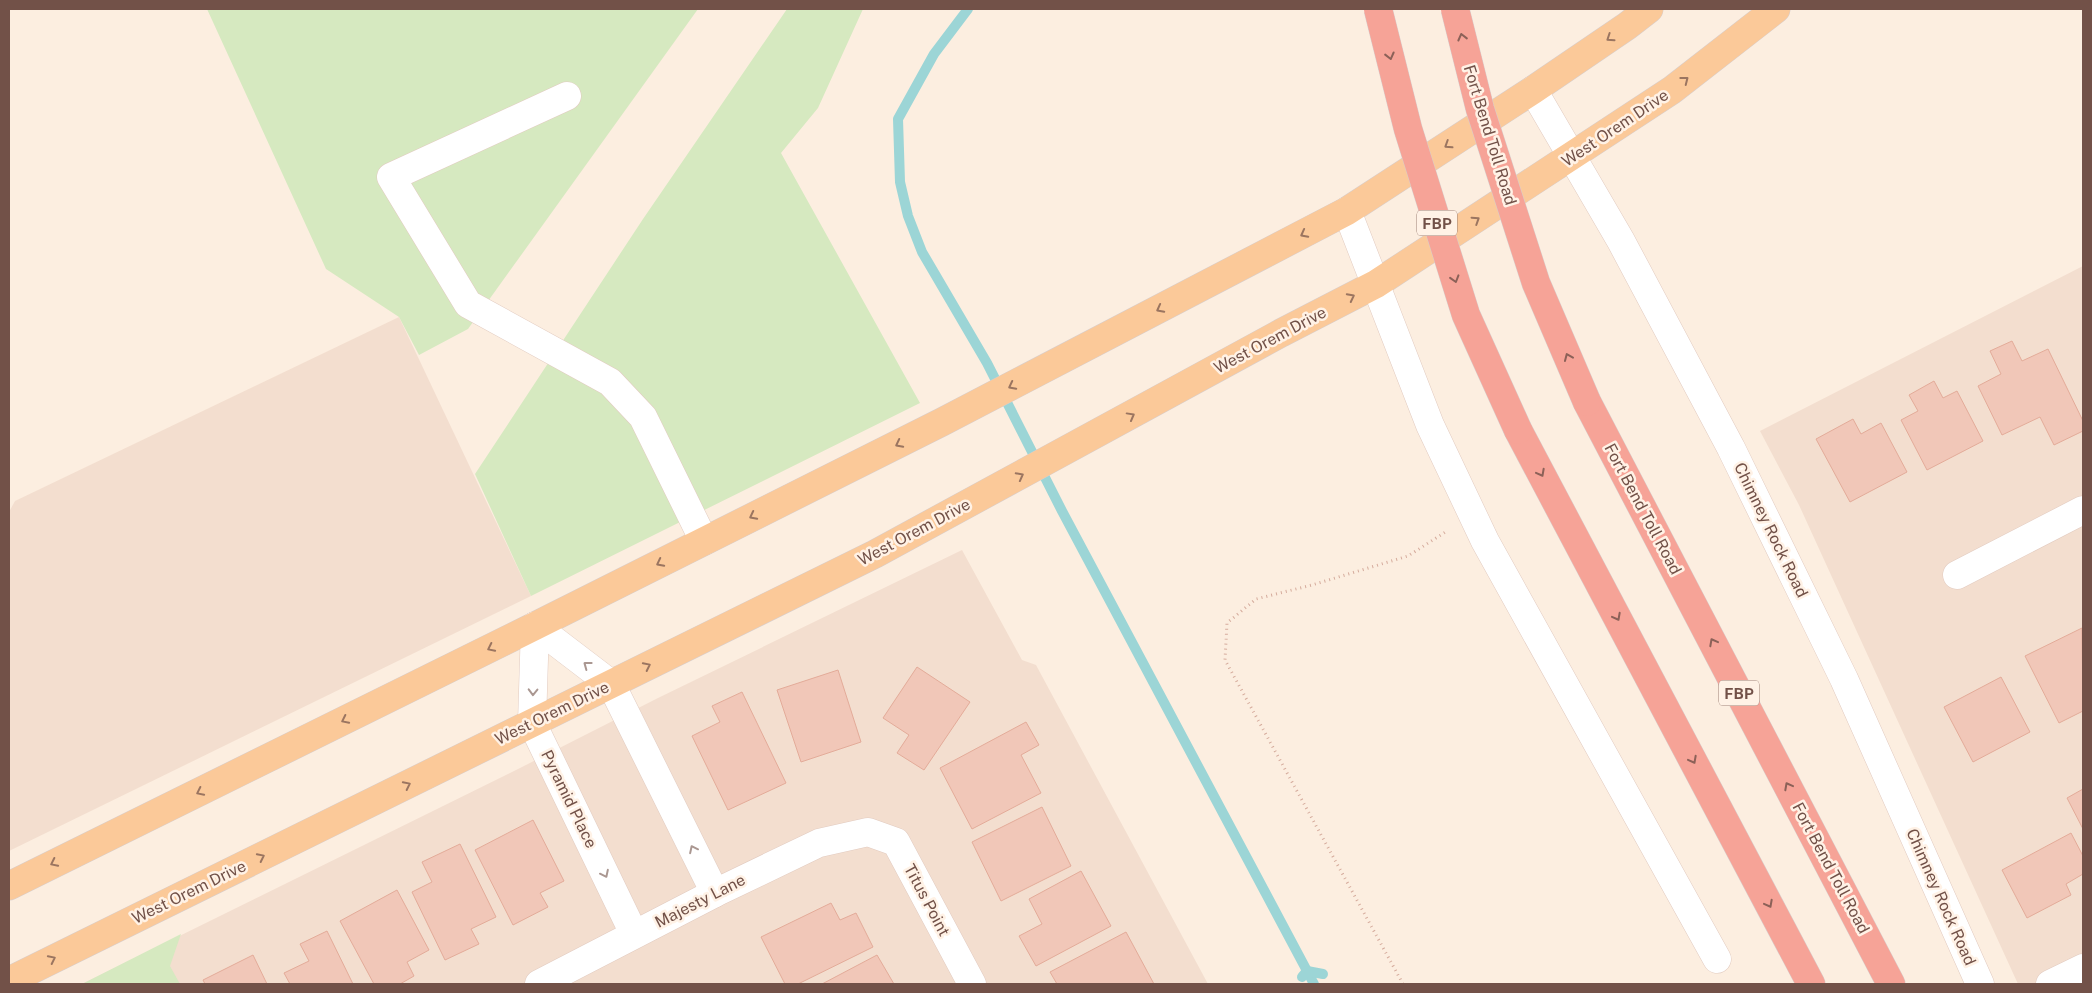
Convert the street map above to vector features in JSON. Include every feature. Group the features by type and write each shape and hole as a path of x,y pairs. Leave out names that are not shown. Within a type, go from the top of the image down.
{"highway":[{"name":"FBP","path":"1378,9 1408,129 1466,315 1518,430 1811,984"},
{"name":"Fort Bend Toll Road","path":"1455,9 1480,109 1536,283 1587,402 1892,984"}],"main road":[{"path":"9,886 942,422 1347,211 1533,90 1649,9"},
{"name":"West Orem Drive","path":"9,981 875,554 1280,333 1376,284 1672,90 1776,9"}],"street":[{"name":"Chimney Rock Road","path":"1533,90 1621,241 1736,457 1844,679 1980,984"},
{"path":"567,96 392,177 468,304 610,382 643,417 704,541"},
{"path":"1347,211 1430,425 1485,541 1717,959"},
{"path":"1957,575 2083,510"},
{"path":"535,626 612,684 715,893"},
{"name":"Pyramid Place","path":"535,626 532,723 634,934"},
{"name":"Majesty Lane","path":"539,984 715,893 819,843 868,832"},
{"name":"Titus Point","path":"868,832 896,842 972,984"},
{"path":"2050,984 2083,968"}],"path":[{"path":"1402,984 1225,660 1227,623 1256,599 1312,585 1408,556 1446,532 1466,500"}],"shaded area":[{"path":"2083,266 2083,984 2018,984 1799,505 1760,431"},
{"path":"399,317 531,596 9,851 9,512 15,501"},
{"path":"962,550 1022,660 1036,665 1208,984 82,984 658,698"}],"green space":[{"path":"207,9 698,9 468,329 419,355 399,317 326,269"},
{"path":"787,9 863,9 818,108 781,153 920,403 531,596 475,474 643,219"},
{"path":"181,934 170,966 180,984 82,984"}],"building":[{"path":"2012,341 2022,361 2048,349 2083,421 2083,431 2054,445 2040,417 2002,435 1978,386 2001,374 1990,351"},
{"path":"1934,381 1943,398 1957,391 1983,441 1927,470 1901,420 1918,411 1909,395"},
{"path":"1853,419 1861,434 1881,423 1907,472 1850,502 1816,439"},
{"path":"2082,628 2083,711 2059,723 2025,656"},
{"path":"917,667 970,702 924,770 897,753 909,735 883,718"},
{"path":"838,670 861,742 801,762 777,690"},
{"path":"2001,677 2030,732 1973,762 1944,707"},
{"path":"742,692 786,783 728,810 692,736 720,722 712,706"},
{"path":"1026,722 1039,745 1021,755 1041,793 972,829 940,768"},
{"path":"2083,789 2083,829 2067,798"},
{"path":"1042,807 1071,866 1001,901 972,842"},
{"path":"533,820 564,881 540,893 548,907 513,925 475,850"},
{"path":"2071,833 2083,856 2083,874 2066,884 2071,895 2027,918 2002,870"},
{"path":"460,844 496,917 471,929 479,944 445,960 412,892 432,882 422,862"},
{"path":"1081,871 1111,926 1036,966 1019,936 1042,924 1029,899"},
{"path":"397,890 429,950 407,962 414,976 400,984 374,984 340,921"},
{"path":"831,903 840,920 856,913 873,947 798,984 785,984 761,937"},
{"path":"327,931 353,984 290,984 284,973 309,961 300,944"},
{"path":"1126,932 1154,984 1057,984 1050,972"},
{"path":"253,955 267,984 205,984 203,980"},
{"path":"877,955 894,984 822,984"}],"waterway":[{"path":"968,9 934,54 898,119 900,182 908,216 922,252 987,363 1062,511 1314,984"},
{"path":"1302,977 1307,971 1323,974"}]}
